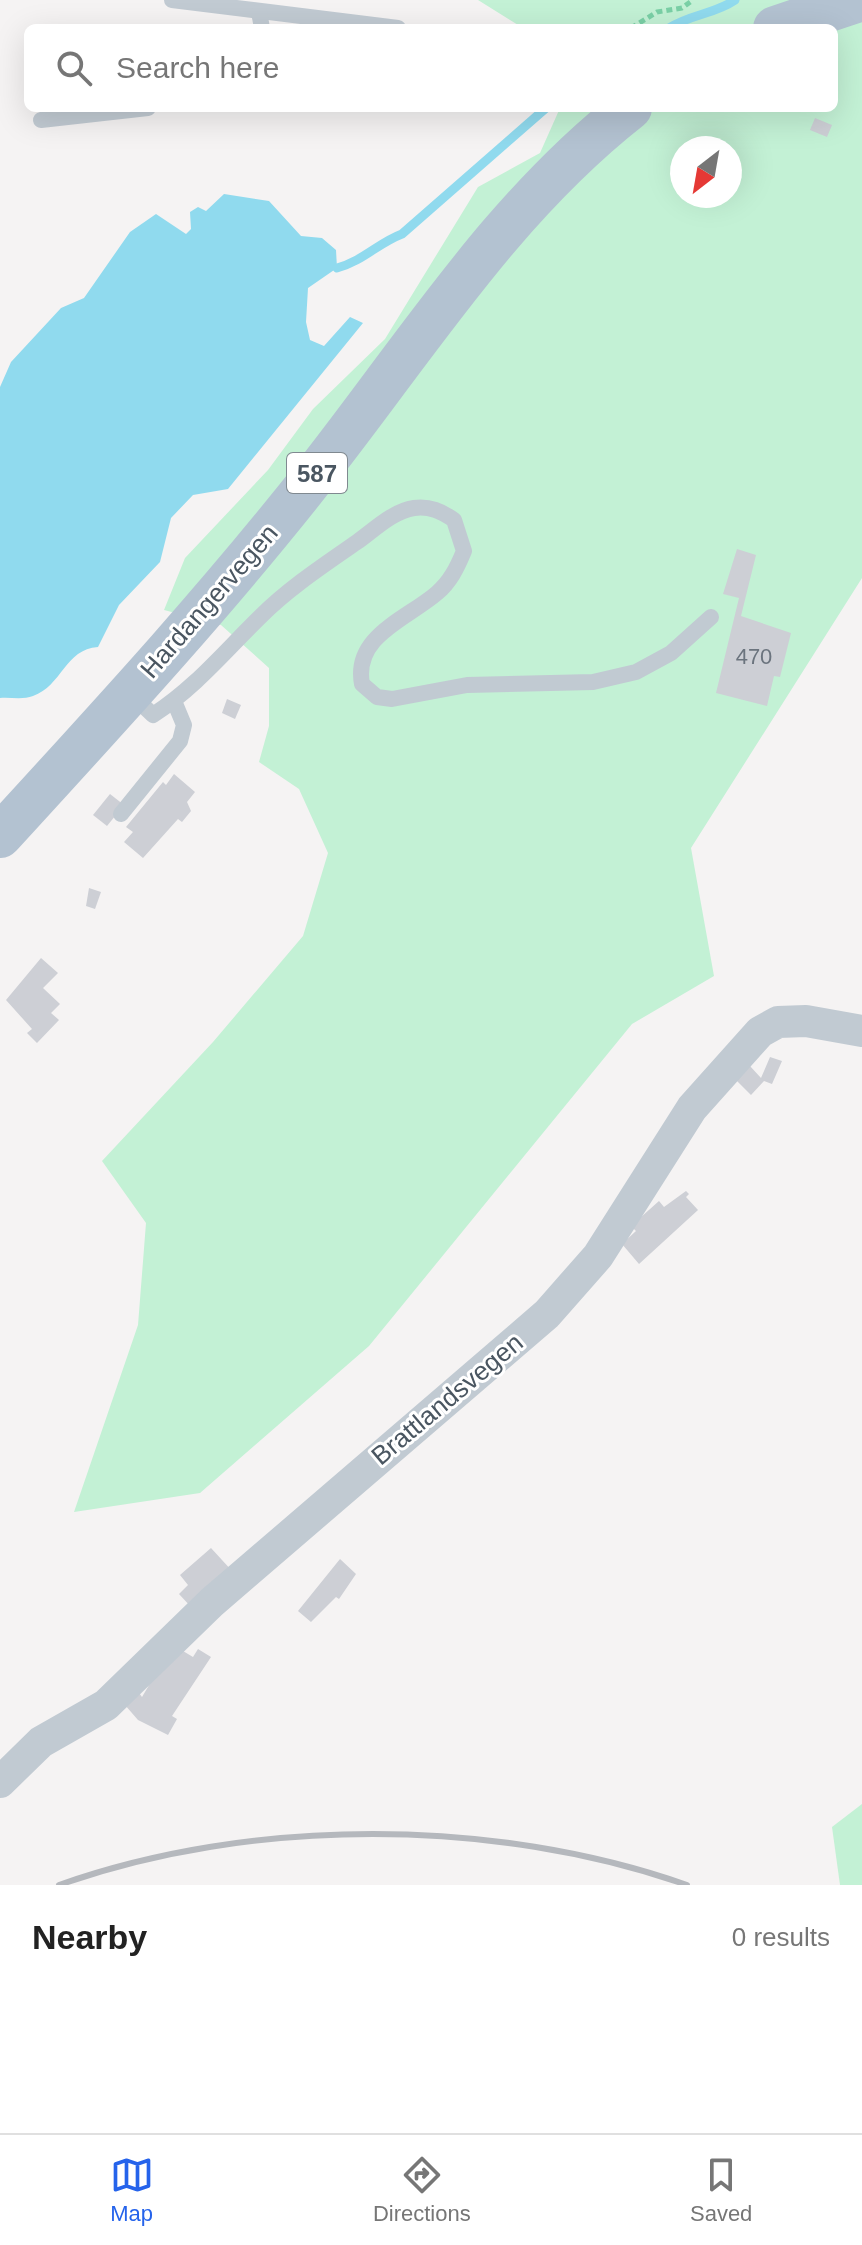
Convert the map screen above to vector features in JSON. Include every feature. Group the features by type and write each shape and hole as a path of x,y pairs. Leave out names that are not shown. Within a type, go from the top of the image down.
{"main road":[{"path":"787,24 859,0"},
{"name":"Hardangervegen","path":"0,836 130,693 283,516 496,237 556,171 625,112"}],"street":[{"name":"Brattlandsvegen","path":"0,1782 41,1742 106,1705 212,1602 401,1435 547,1314 598,1256 692,1108 760,1032 778,1022 806,1021 862,1031"}],"lane":[{"path":"172,0 260,20 329,24"},
{"path":"41,120 112,112"},
{"path":"130,693 153,715 219,663 261,616 293,588 390,518 412,508 428,507 454,520 464,551 449,582 388,628 365,652 361,664 362,684 377,697 409,697 467,685 593,682 636,672 671,653 711,617"},
{"path":"121,814 180,741 184,725 174,701"}],"path":[{"path":"638,24 657,12 682,8 693,0"}],"green space":[{"path":"478,0 862,0 862,578 691,848 714,976 632,1024 369,1346 200,1493 74,1512 138,1325 146,1223 102,1161 213,1042 303,936 328,853 299,789 259,762 269,726 269,668 221,625 164,610 185,558 268,470 313,409 385,339 478,187 540,153 558,112 838,112 838,24 517,24"},
{"path":"862,1804 862,1885 840,1885 832,1827"}],"water":[{"path":"224,194 269,201 301,236 322,238 336,250 337,268 308,288 306,322 310,340 324,346 350,317 363,323 228,489 193,495 171,518 160,562 119,605 98,647 78,654 43,691 25,698 0,698 0,387 11,362 61,308 84,298 130,232 156,214 186,234 191,229 190,212 198,207 206,211"}],"building":[{"path":"815,118 832,125 827,137 810,130"},
{"path":"737,549 756,555 741,616 791,633 780,677 774,676 767,706 716,693 739,598 723,594"},
{"path":"227,699 241,705 235,719 222,713"},
{"path":"174,774 195,792 187,802 191,811 182,822 178,819 143,858 124,842 133,832 126,827 163,782 166,785"},
{"path":"110,794 124,805 107,826 93,815"},
{"path":"89,888 101,892 95,909 86,906"},
{"path":"41,958 58,973 43,988 60,1004 51,1013 59,1020 37,1043 27,1033 32,1029 6,1000"},
{"path":"770,1057 782,1061 772,1084 764,1081 751,1095 736,1080 750,1066 761,1078"},
{"path":"686,1191 689,1194 686,1197 698,1210 639,1264 622,1244 636,1231 631,1226 659,1201 664,1207"},
{"path":"211,1548 233,1572 192,1608 179,1594 188,1585 180,1575"},
{"path":"340,1559 356,1574 339,1599 336,1597 311,1622 298,1611"},
{"path":"173,1645 193,1657 198,1649 211,1657 172,1716 177,1719 168,1735 138,1720 125,1705 139,1693 142,1697"}],"waterway":[{"path":"678,24 735,0"},
{"path":"337,268 402,234 541,112"}],"railway":[{"path":"59,1885 133,1863 211,1847 291,1837 373,1834 454,1837 534,1847 612,1863 687,1885"}]}
